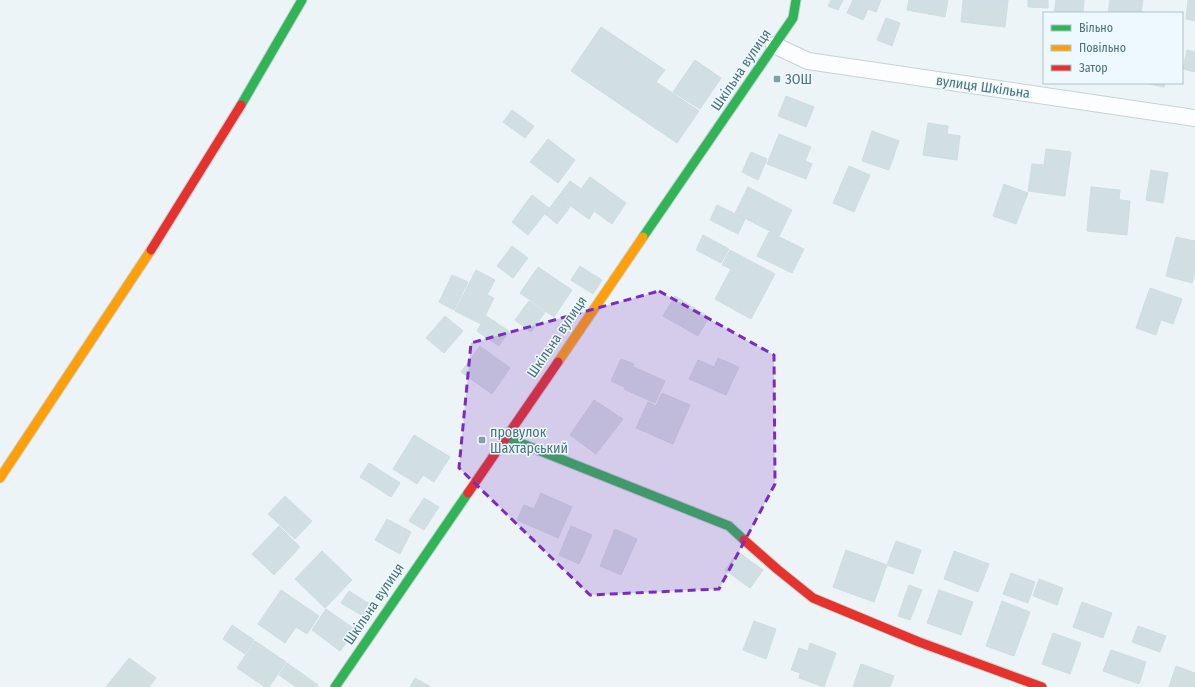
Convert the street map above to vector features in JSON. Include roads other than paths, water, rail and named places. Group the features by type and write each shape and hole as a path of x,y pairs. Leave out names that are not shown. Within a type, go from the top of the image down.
{"street":[{"path":"0,478 150,251 261,72 302,0"},
{"name":"Шкільна вулиця","path":"335,687 793,18 796,0"},
{"name":"вулиця Шкільна","path":"774,45 808,61 1195,118"},
{"path":"505,437 728,526 813,598 919,642 1042,687"}],"place":[{"name":"ЗОШ","path":"777,79"},
{"name":"провулок Шахтарський","path":"482,440"}]}
